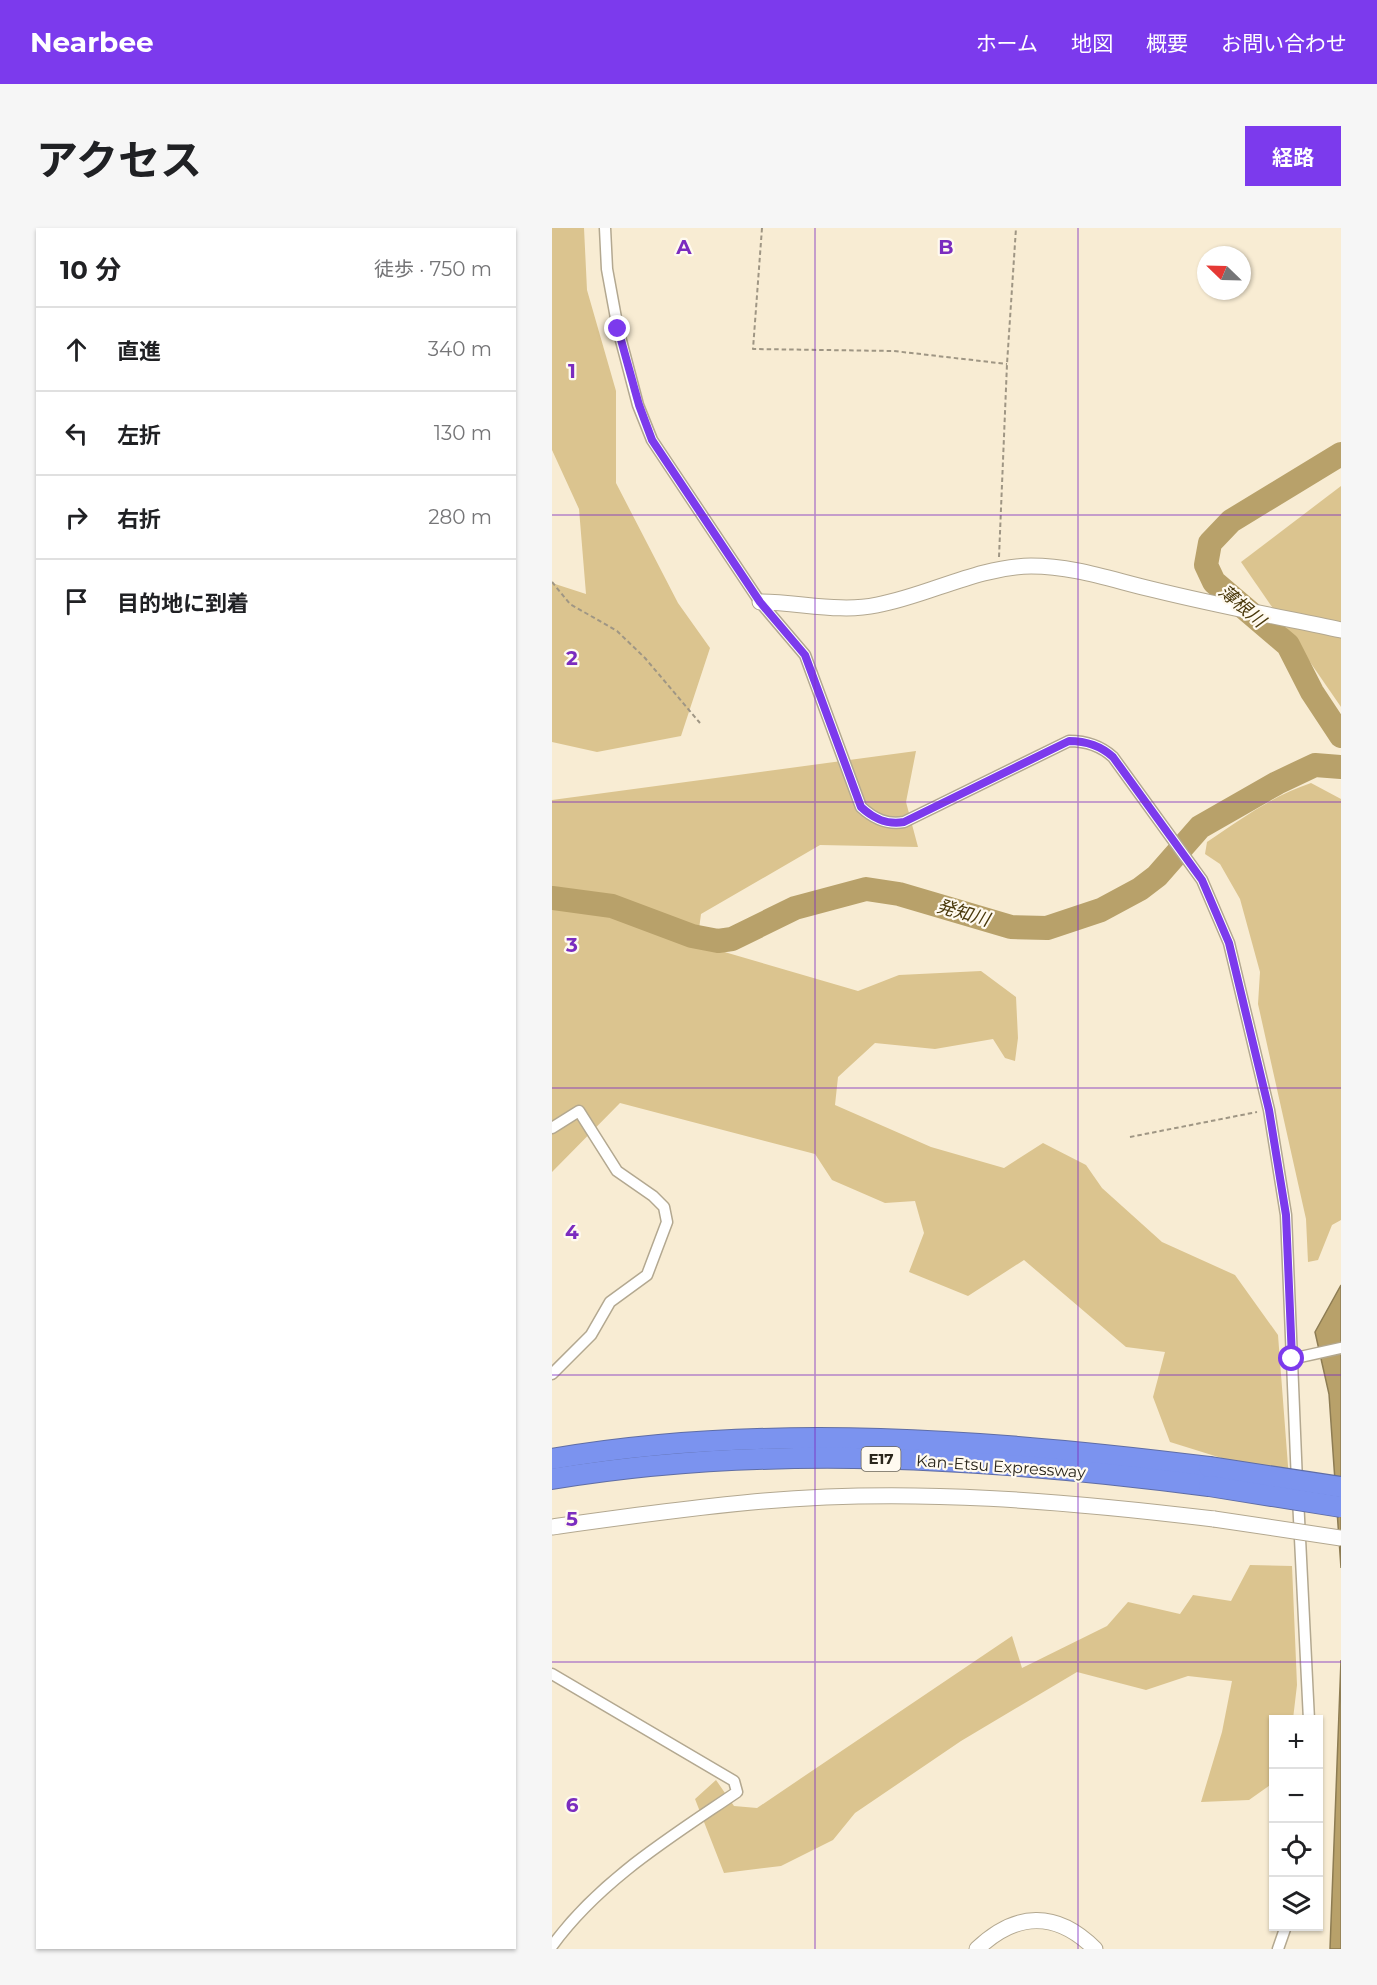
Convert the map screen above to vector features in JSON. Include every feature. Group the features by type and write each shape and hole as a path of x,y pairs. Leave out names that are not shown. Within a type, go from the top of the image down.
{"highway":[{"name":"Kan-Etsu Expressway","path":"552,1459 644,1447 729,1442 881,1439 1052,1449 1209,1467 1341,1487"},
{"name":"Kan-Etsu Expressway","path":"552,1479 727,1462 889,1459 1048,1468 1209,1486 1341,1507"}],"street":[{"path":"605,228 606,269 618,329 649,434 659,454 695,502 760,602 805,655 861,807 870,815 893,824 904,822 1069,741 1078,741 1100,748 1113,757 1166,827 1202,880 1229,943 1269,1110 1286,1215 1309,1715"},
{"path":"760,602 856,609 898,601 956,580 1000,569 1029,566 1082,570 1152,590 1341,630"},
{"path":"552,1128 579,1111 617,1171 653,1196 664,1207 667,1222 647,1275 610,1302 591,1335 552,1374"},
{"path":"1292,1359 1341,1348"},
{"path":"552,1527 765,1501 872,1497 1026,1500 1214,1519 1341,1538"},
{"path":"552,1674 734,1781 737,1792 623,1873 582,1910 552,1946"},
{"path":"977,1949 1008,1926 1026,1919 1043,1920 1063,1926 1081,1935 1095,1949"},
{"path":"1278,1949 1284,1931"}],"path":[{"path":"762,228 753,349 894,351 1007,364"},
{"path":"1000,569 1007,364 1016,228"},
{"path":"552,582 570,604 617,631 645,658 700,723"},
{"path":"1130,1137 1269,1110"}],"shaded area":[{"path":"552,228 584,228 587,290 616,391 616,483 678,603 710,648 681,736 597,752 552,742 552,583 586,594 579,509 552,450"},
{"path":"1341,486 1341,707 1241,562"},
{"path":"916,751 906,802 918,847 820,845 701,914 697,944 858,991 899,975 981,971 1016,997 1018,1038 1015,1061 1005,1058 993,1039 935,1049 875,1043 838,1077 835,1105 931,1147 1004,1168 1043,1143 1086,1165 1102,1188 1162,1242 1235,1275 1278,1335 1289,1479 1170,1442 1153,1397 1165,1352 1126,1347 1024,1260 968,1296 909,1272 924,1233 915,1201 885,1203 832,1180 815,1154 620,1103 552,1172 552,800"},
{"path":"1311,783 1341,799 1341,1220 1332,1225 1318,1260 1308,1262 1306,1219 1258,1004 1260,972 1240,899 1220,864 1205,854 1207,842 1232,825 1270,801"},
{"path":"1341,1285 1341,1568 1329,1394 1315,1332"},
{"path":"1250,1565 1292,1566 1297,1685 1293,1715 1269,1715 1269,1786 1249,1800 1201,1802 1222,1732 1232,1681 1188,1676 1146,1690 1077,1672 961,1741 855,1813 833,1840 781,1866 724,1873 695,1799 716,1780 734,1806 757,1808 1012,1636 1022,1668 1107,1626 1128,1602 1180,1614 1193,1595 1231,1601"},
{"path":"1341,1660 1341,1949 1330,1949"}],"waterway":[{"name":"薄根川","path":"1341,454 1231,521 1210,543 1206,565 1214,582 1288,645 1312,692 1341,736"},
{"name":"発知川","path":"552,898 612,906 692,936 718,941 732,939 795,908 866,889 899,894 1011,927 1047,928 1101,910 1140,889 1157,876 1200,827 1277,783 1315,765 1341,767"}],"route":[{"path":"618,329 639,405 659,454 695,502 760,602 805,655 812,668 861,807 882,821 893,824 904,822 1069,741 1086,742 1113,757 1166,827 1202,880 1229,943 1269,1110 1286,1215 1292,1359"}]}
